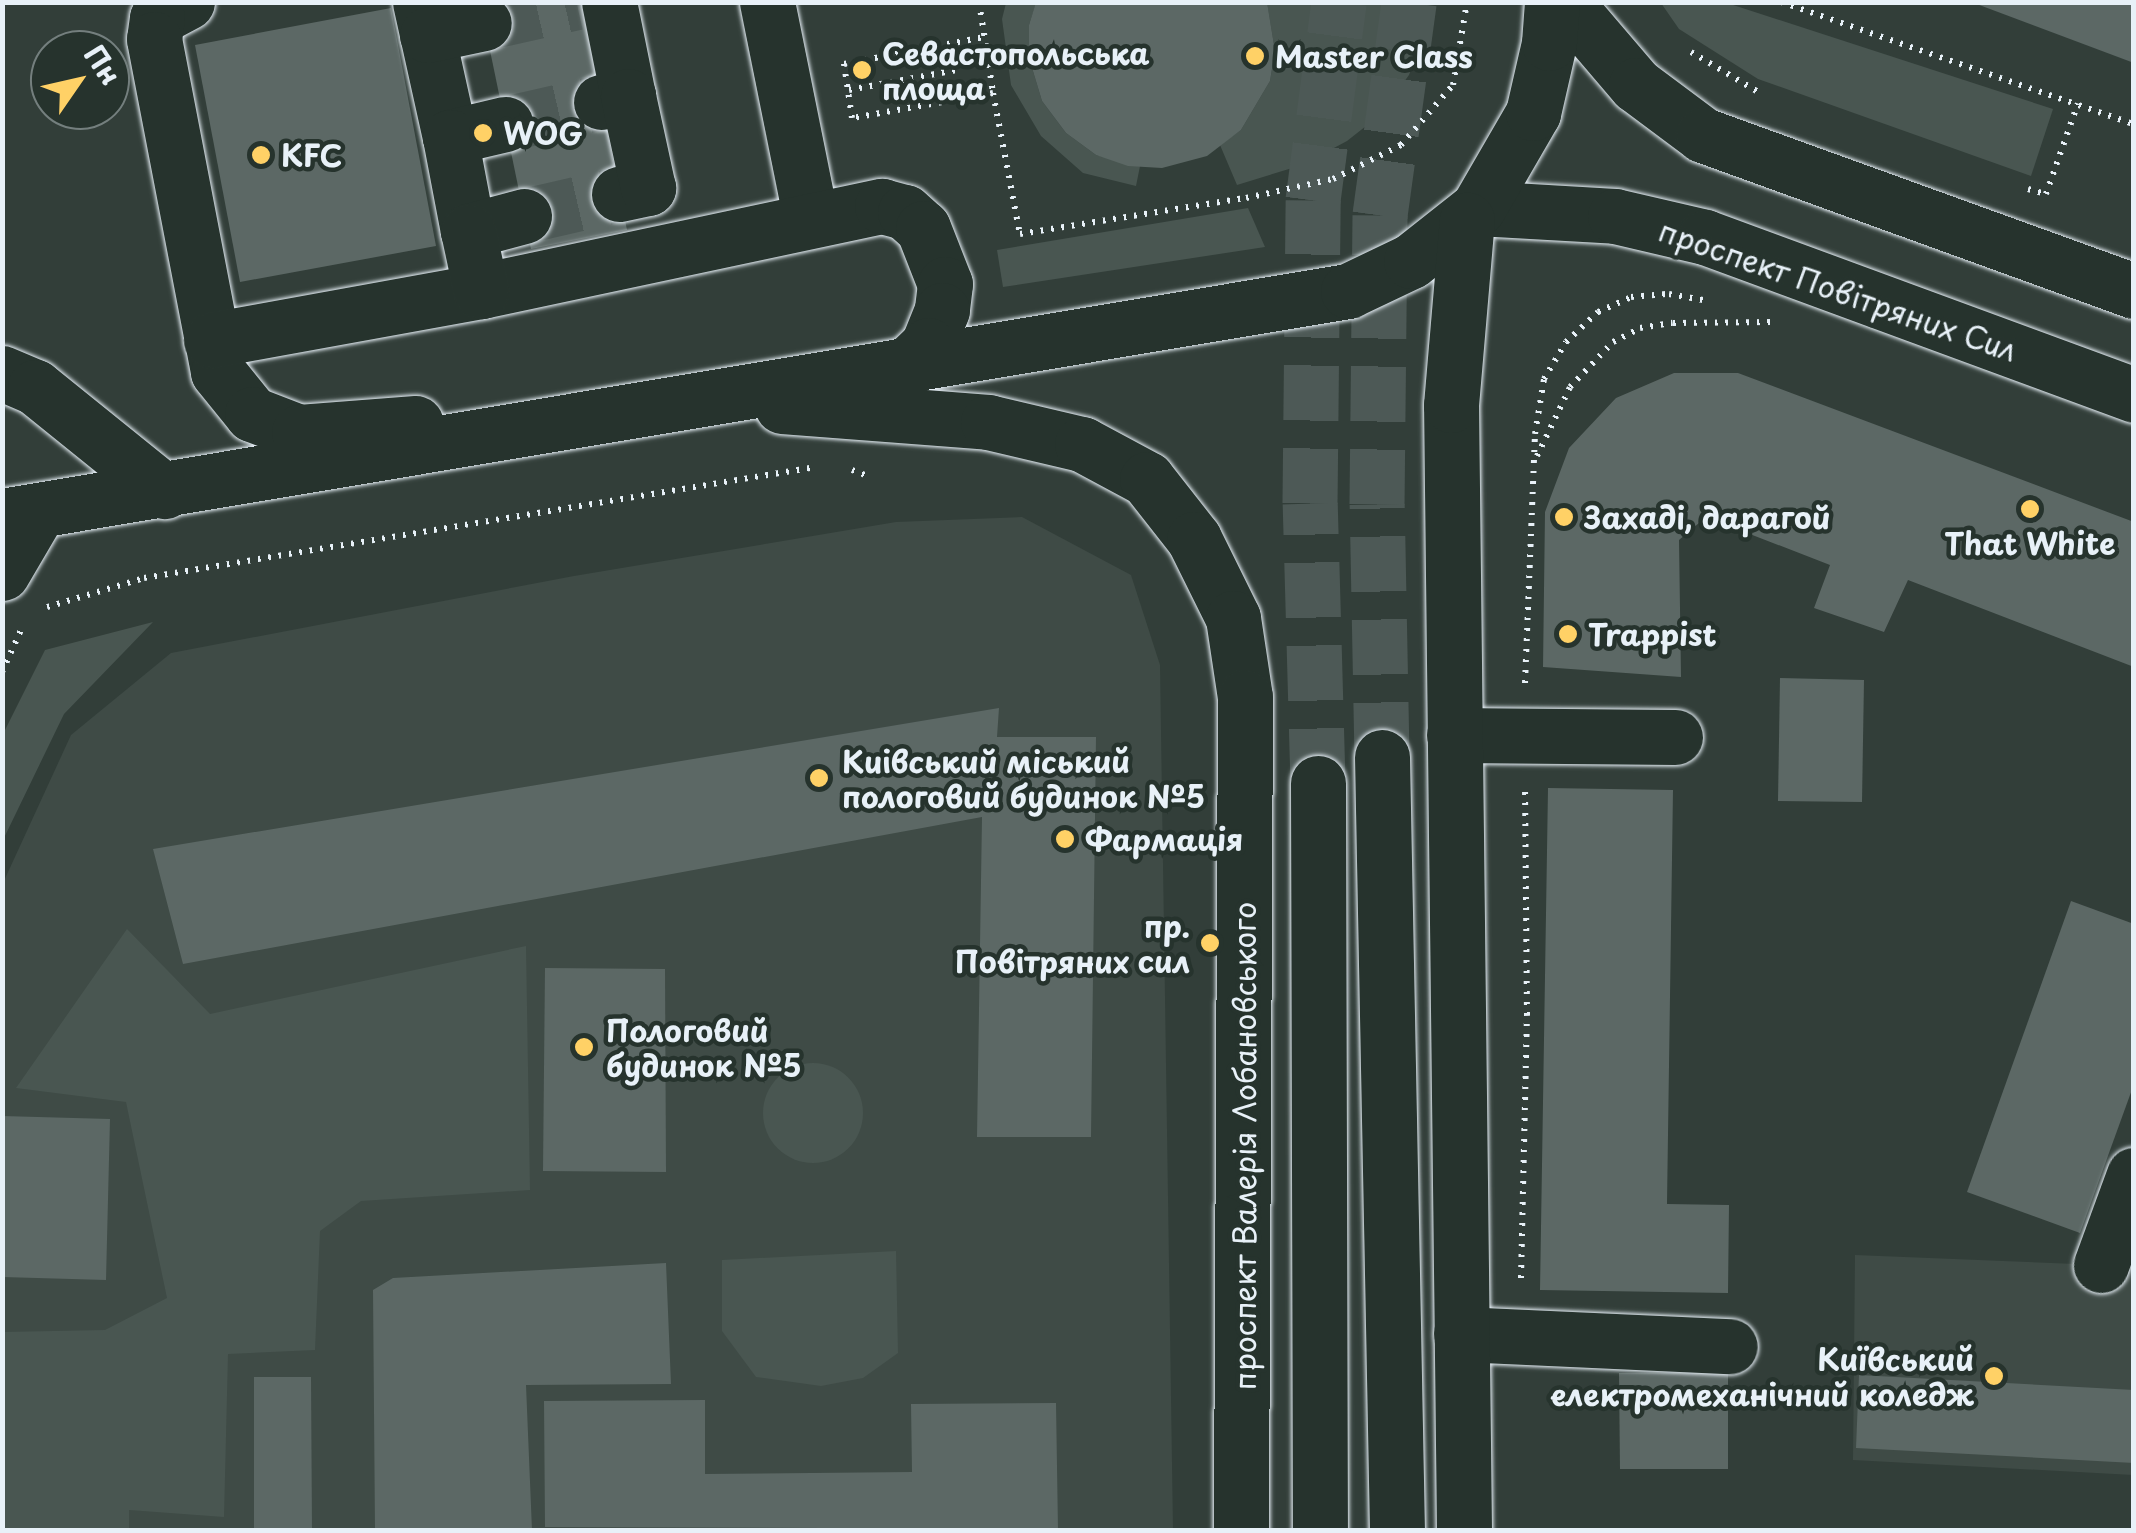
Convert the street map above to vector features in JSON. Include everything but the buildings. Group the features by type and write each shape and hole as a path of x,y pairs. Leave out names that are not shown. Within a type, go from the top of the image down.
{"main road":[{"path":"187,2 157,18 154,39 218,372 252,414 299,432 424,422 484,438"},
{"path":"610,2 615,99 634,191 660,250"},
{"path":"766,2 811,220"},
{"path":"2,573 21,513 1348,290 1411,261 1472,214 1533,113 1549,43 1552,2"},
{"path":"1565,2 1636,85 1703,135 2134,292"},
{"path":"481,291 423,19 484,23"},
{"path":"450,137 505,124"},
{"path":"211,340 481,291 882,206 904,212 923,228 944,284 942,310 928,345 907,365"},
{"path":"1464,1530 1452,405 1472,214"},
{"name":"проспект Повітряних Сил","path":"1472,214 1614,216 1706,237 2134,394"},
{"path":"468,231 524,216"},
{"path":"2,373 35,387 164,491"},
{"name":"проспект Валерія Лобановського","path":"689,399 988,422 1082,444 1147,478 1194,540 1233,618 1245,697 1242,1530"},
{"path":"1454,736 1675,737"},
{"path":"1382,757 1397,1530"},
{"path":"1318,783 1320,1530"},
{"path":"2101,1265 2134,1175"},
{"path":"1462,1334 1730,1346"}],"path":[{"path":"978,2 1020,234 1246,198 1333,179 1402,145 1452,84 1467,2"},
{"path":"1780,2 2134,124"},
{"path":"984,37 844,64 852,118 993,93"},
{"path":"1678,44 1773,98"},
{"path":"848,90 962,69"},
{"path":"2010,184 2046,194 2078,102"},
{"path":"1520,1336 1527,1015 1524,736 1534,462 1544,379 1566,342 1598,312 1631,297 1669,294 1707,300"},
{"path":"1534,462 1570,387 1613,342 1640,328 1782,320"},
{"path":"837,464 870,477"},
{"path":"44,608 144,578 818,467"},
{"path":"2,672 21,630"}],"shaded area":[{"path":"1006,3 1036,3 1029,25 1029,58 1042,101 1066,133 1096,155 1140,166 1136,186 1083,173 1041,136 1011,85 1002,19"},
{"path":"1267,3 1425,3 1423,35 1409,75 1380,115 1347,141 1302,165 1237,185 1220,145 1241,130 1270,81 1275,51"},
{"path":"1661,3 1727,3 2053,109 2031,176 1758,79 1679,29"},
{"path":"1248,208 1265,247 1003,287 997,250"},
{"name":"Пологовий будинок №5","path":"1022,517 1131,575 1160,665 1173,1530 3,1530 3,883 71,735 171,653 574,576 896,522"},
{"path":"153,622 64,714 3,840 3,734 45,650"},
{"path":"127,929 210,1014 526,946 530,1190 361,1201 320,1231 315,1350 228,1354 224,1517 129,1510 129,1530 3,1530 3,1332 105,1330 167,1298 126,1102 16,1088"},
{"path":"813,1063 832,1067 849,1077 859,1094 863,1113 859,1132 849,1149 832,1159 813,1163 794,1159 777,1149 767,1132 763,1113 767,1094 777,1077 794,1067"},
{"name":"Київський електромеханічний коледж","path":"2133,1175 2133,1475 1853,1460 1855,1255 2101,1265"},
{"path":"896,1251 898,1353 863,1378 821,1386 756,1377 722,1331 722,1260"}],"tunnel":[{"path":"484,23 577,2"},
{"path":"1318,783 1310,503 1313,200 1339,2"},
{"path":"1382,757 1377,504 1380,215 1409,2"},
{"path":"505,124 601,102"},
{"path":"524,216 619,194"}],"place":[{"name":"Master Class","path":"1255,56"},
{"name":"Севастопольська площа","path":"862,70"},
{"name":"WOG","path":"483,133"},
{"name":"KFC","path":"261,155"},
{"name":"That White","path":"2030,509"},
{"name":"Захаді, дарагой","path":"1564,517"},
{"name":"Trappist","path":"1568,634"},
{"name":"Киівський міський пологовий будинок №5","path":"819,778"},
{"name":"Фармація","path":"1065,839"},
{"name":"пр. Повітряних сил","path":"1210,943"},
{"name":"Пологовий будинок №5","path":"584,1047"},
{"name":"Київський електромеханічний коледж","path":"1994,1376"}]}
